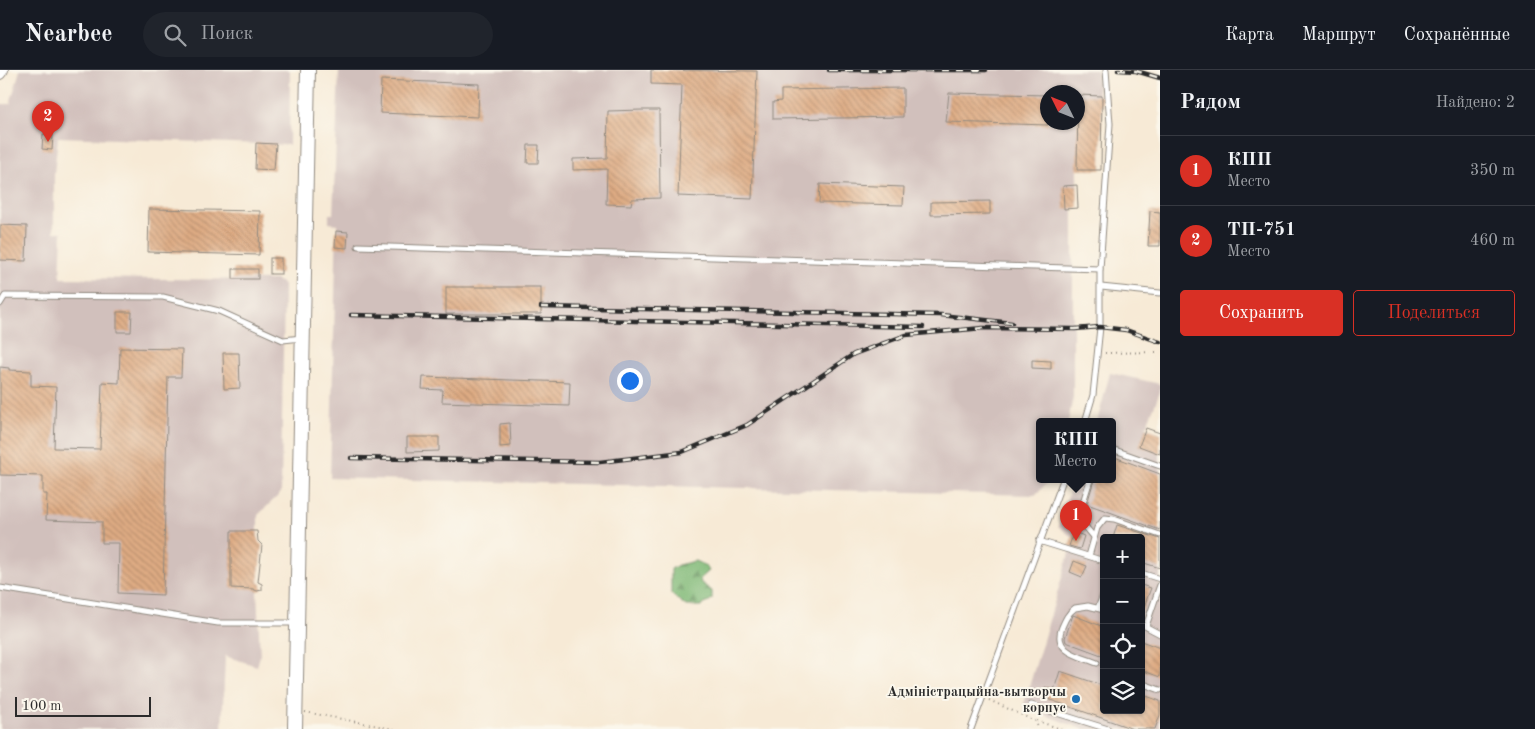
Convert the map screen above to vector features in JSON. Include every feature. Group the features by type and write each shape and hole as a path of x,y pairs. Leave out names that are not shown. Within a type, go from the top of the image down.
{"main road":[{"path":"295,729 308,70"}],"street":[{"path":"0,74 3,70"}],"lane":[{"path":"1085,418 1093,396 1101,287 1100,269 1110,124 1106,70"},
{"path":"358,246 1100,269"},
{"path":"1101,287 1160,292"},
{"path":"0,304 5,296 163,297 219,311 283,340 303,338"},
{"path":"1116,451 1160,466"},
{"path":"971,729 1062,483"},
{"path":"1089,483 1079,515 1084,525 1094,537"},
{"path":"1089,556 1099,523 1108,518 1160,535"},
{"path":"1039,541 1100,560"},
{"path":"1145,574 1160,579"},
{"path":"1144,624 1160,585"},
{"path":"0,588 218,623 297,623"},
{"path":"1097,663 1068,651 1061,644 1059,637 1064,622 1075,608 1100,609"},
{"path":"1145,626 1160,634"},
{"path":"1145,684 1160,690"},
{"path":"1031,705 1108,729"}],"path":[{"path":"1097,354 1160,352"},
{"path":"982,697 1035,721 1061,729"},
{"path":"295,710 394,729"},
{"path":"1035,721 1039,729"}],"shaded area":[{"path":"20,70 290,70 289,145 58,137 54,174 54,232 62,232 60,278 277,280 284,285 281,493 258,515 258,540 262,545 258,582 262,584 262,590 257,591 260,656 257,666 225,656 222,729 0,729 0,104 10,104"},
{"path":"339,70 1097,70 1098,95 1102,96 1101,170 1077,170 1078,208 1073,209 1073,397 1069,418 1036,418 1036,483 1047,483 1035,495 330,478 337,224 329,223 329,214 333,214","holes":["381,81 476,84 478,117 380,113"]},
{"path":"1110,373 1160,384 1160,392 1146,427 1160,433 1160,729 1083,729 1023,707 1071,547 1069,546 1072,537 1058,526 1072,483 1116,483 1116,418 1098,418"}],"green space":[{"path":"695,561 706,566 709,571 700,579 701,583 712,591 712,599 702,606 686,606 671,594 671,569 678,565"}],"building":[{"path":"651,70 757,71 752,199 678,196 682,85 651,84"},
{"path":"381,80 479,84 478,117 380,113"},
{"path":"903,88 903,117 773,119 773,102 781,101 781,90"},
{"path":"949,93 1040,95 1040,125 946,122"},
{"path":"1085,95 1102,96 1101,170 1077,170 1078,130 1085,130"},
{"path":"659,110 660,198 632,199 631,205 606,204 607,169 573,170 573,159 607,158 608,111"},
{"path":"43,134 53,135 52,150 42,149"},
{"path":"256,143 276,144 274,170 255,169"},
{"path":"528,145 539,145 538,163 527,163"},
{"path":"820,184 904,187 903,205 819,203"},
{"path":"1077,185 1078,208 1064,209 1063,186"},
{"path":"990,201 990,214 931,215 931,202"},
{"path":"149,209 260,211 259,255 148,252"},
{"path":"1150,211 1160,212 1160,246 1148,246"},
{"path":"0,225 27,226 26,261 0,260"},
{"path":"336,231 348,232 347,248 335,247"},
{"path":"270,258 281,258 281,274 270,274"},
{"path":"233,269 258,269 258,279 233,279"},
{"path":"446,287 541,287 541,314 446,314"},
{"path":"117,312 132,312 131,332 117,332"},
{"path":"120,348 182,349 181,377 168,377 163,595 118,593 119,543 102,543 102,522 46,520 47,494 43,494 43,476 0,475 0,367 9,368 9,370 31,371 31,386 56,387 54,448 100,449 102,382 119,383"},
{"path":"223,353 239,353 240,388 224,389"},
{"path":"1032,360 1051,361 1051,369 1032,368"},
{"path":"423,377 570,382 569,406 442,402 443,390 422,389"},
{"path":"510,423 511,446 500,447 500,424"},
{"path":"1146,428 1160,433 1160,454 1139,446"},
{"path":"407,437 439,437 439,451 407,452"},
{"path":"1116,458 1160,474 1160,530 1087,504 1093,483 1116,483"},
{"path":"1117,525 1145,534 1114,534"},
{"path":"231,531 257,531 258,541 262,545 258,582 262,584 262,590 231,588"},
{"path":"1074,532 1084,536 1080,549 1069,546"},
{"path":"1145,534 1160,539 1160,568 1145,563"},
{"path":"1074,561 1087,566 1082,577 1070,572"},
{"path":"1145,586 1151,588 1145,604"},
{"path":"1073,615 1100,625 1100,655 1066,642 1065,638"},
{"path":"1145,642 1160,648 1160,677 1145,671"},
{"name":"Адміністрацыйна-вытворчы корпус","path":"1060,671 1100,685 1100,714 1145,714 1145,695 1160,701 1160,715 1155,729 1133,729 1042,697 1045,687 1054,690"}],"railway":[{"path":"829,70 986,70"},
{"path":"1118,70 1136,71 1160,78"},
{"path":"541,307 941,315 1012,323"},
{"path":"351,315 923,327"},
{"path":"351,458 600,462 682,452 747,425 854,354 906,335 983,328 1075,329 1100,327 1126,330 1160,342"}],"place":[{"name":"ТП-751","path":"48,142"},
{"name":"КПП","path":"1076,541"},
{"name":"Адміністрацыйна-вытворчы корпус","path":"1076,699"}]}
